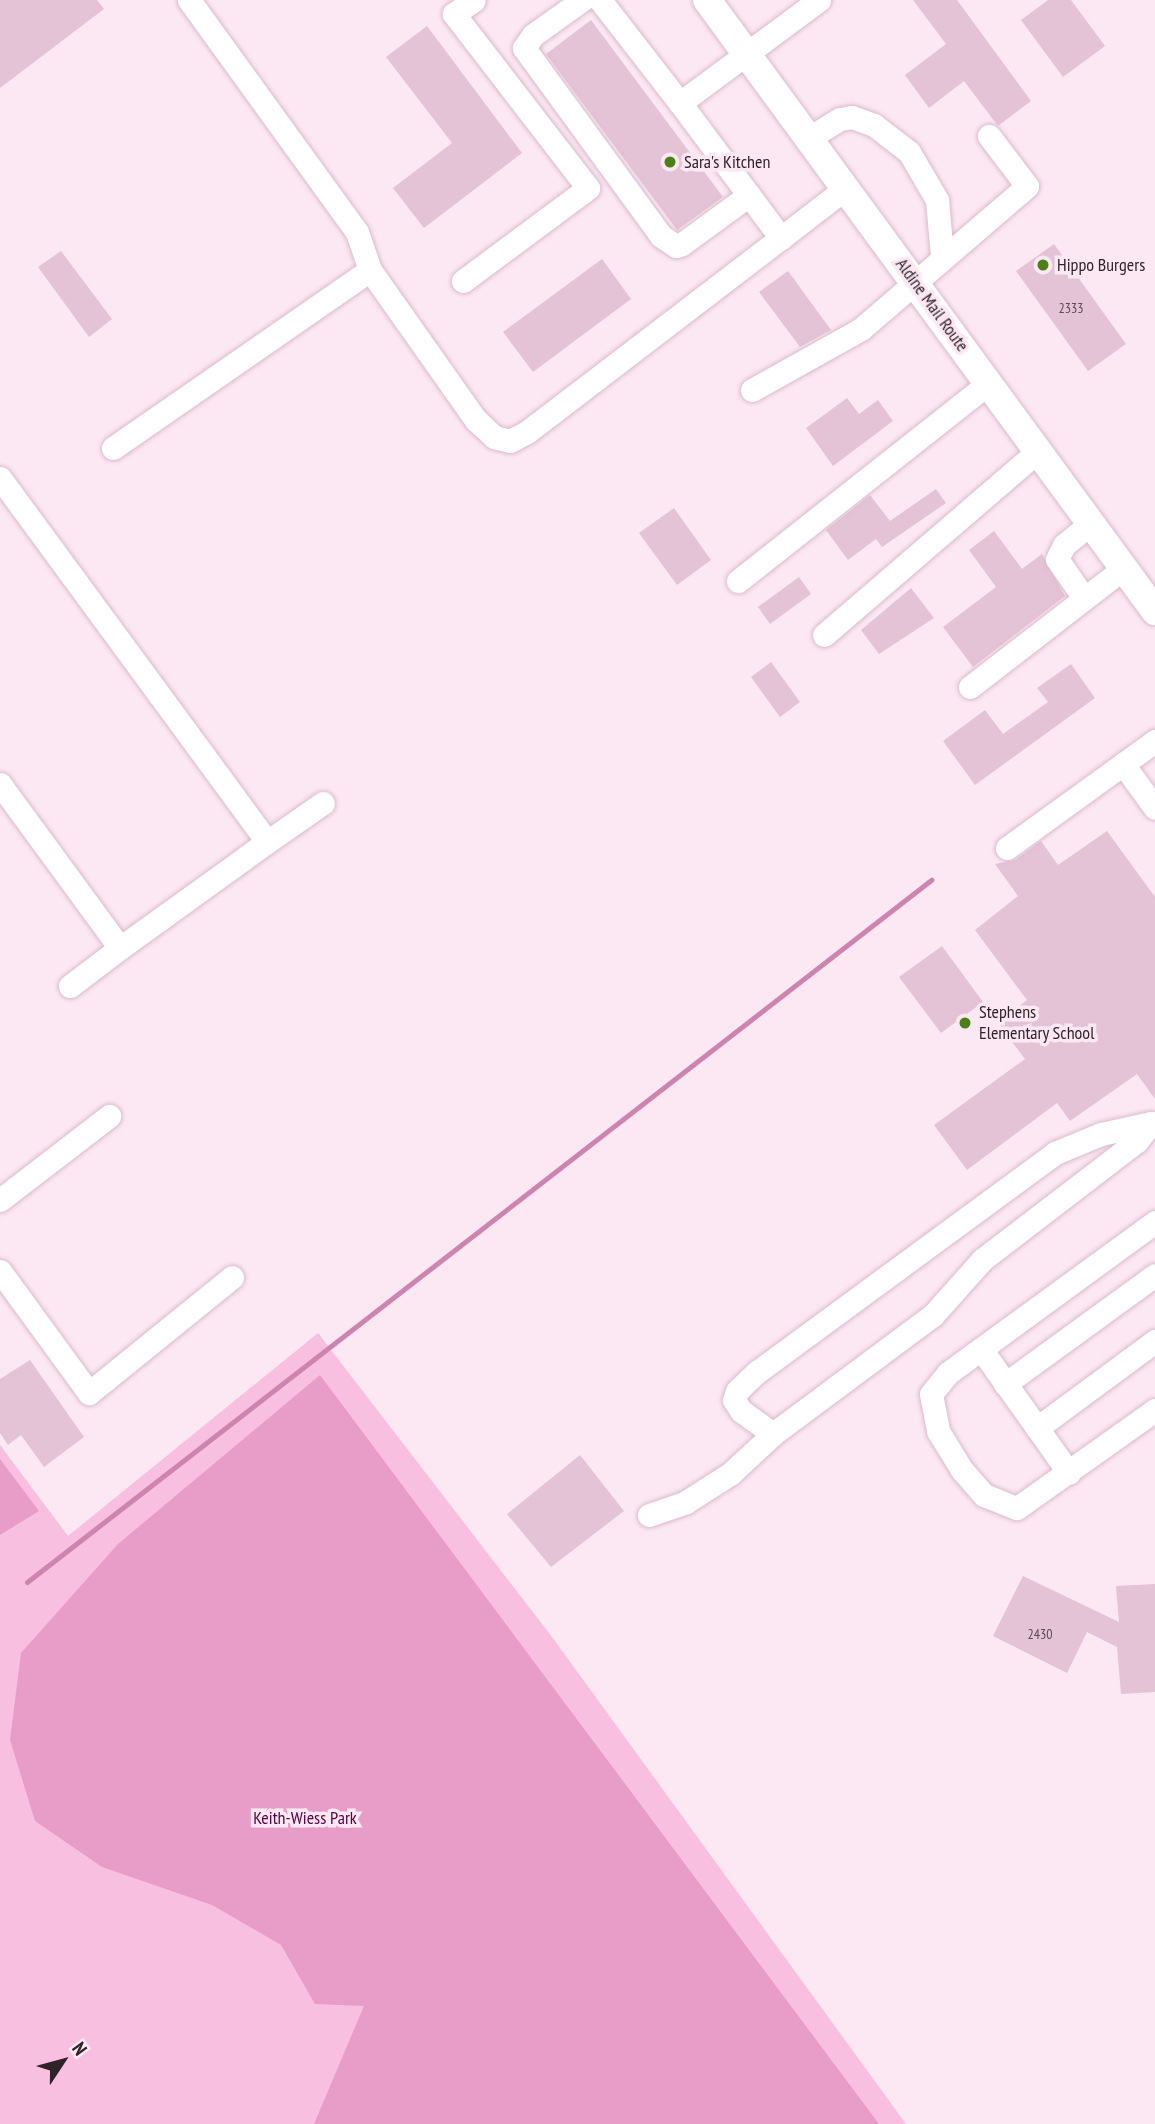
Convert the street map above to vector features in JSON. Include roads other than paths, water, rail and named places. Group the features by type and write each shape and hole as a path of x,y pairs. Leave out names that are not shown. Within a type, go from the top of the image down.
{"main road":[{"name":"Aldine Mail Route","path":"707,0 1155,611"}],"street":[{"path":"188,0 357,232 370,270 475,420 494,437 510,441 846,188"},
{"path":"463,281 588,188 454,14 474,0"},
{"path":"582,0 533,35 524,48 661,236 676,246 682,244 749,195"},
{"path":"600,0 781,238"},
{"path":"680,103 818,0"},
{"path":"808,138 840,119 852,117 874,125 909,152 937,200 942,256"},
{"path":"752,390 861,329 914,280 1027,186 989,136"},
{"path":"113,448 370,270"},
{"path":"738,581 989,383"},
{"path":"824,635 1038,451"},
{"path":"0,478 267,842"},
{"path":"1084,598 1056,559 1064,545 1091,523"},
{"path":"970,687 1124,568"},
{"path":"1007,848 1155,741"},
{"path":"1123,765 1155,808"},
{"path":"0,784 120,948"},
{"path":"70,986 323,803"},
{"path":"0,1200 109,1116"},
{"path":"773,1434 741,1411 734,1399 737,1391 757,1372 1066,1146 1153,1122"},
{"path":"649,1516 686,1503 730,1474 773,1434 933,1315 991,1252 1137,1141 1153,1122"},
{"path":"1155,1222 948,1373 931,1394 938,1431 962,1470 984,1495 1017,1508 1155,1410"},
{"path":"0,1271 89,1393 232,1277"},
{"path":"1005,1384 1155,1275"},
{"path":"1037,1428 1155,1341"},
{"path":"981,1349 1069,1473"}],"waterway":[{"path":"27,1582 931,880"}],"place":[{"name":"Sara's Kitchen","path":"670,162"},
{"name":"Hippo Burgers","path":"1043,265"},
{"name":"Stephens Elementary School","path":"965,1023"}],"park label":[{"name":"Keith-Wiess Park","path":"305,1818"}]}
